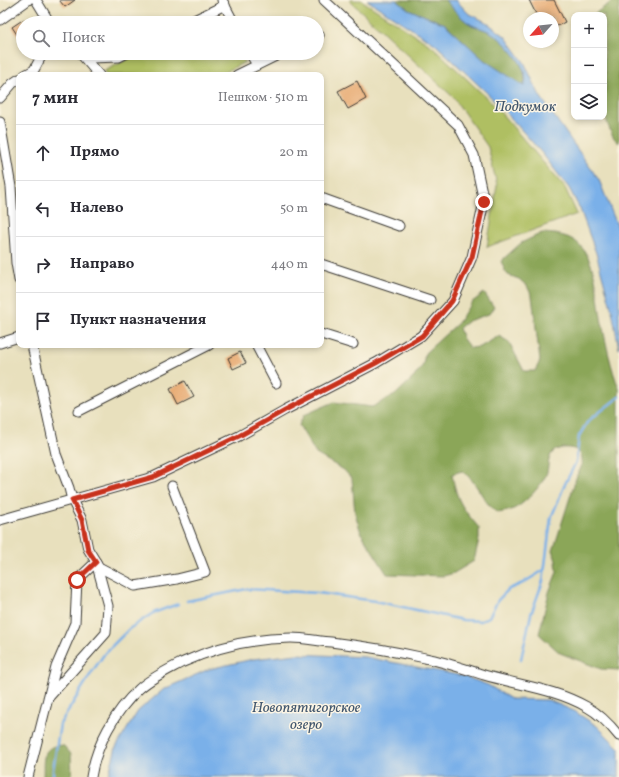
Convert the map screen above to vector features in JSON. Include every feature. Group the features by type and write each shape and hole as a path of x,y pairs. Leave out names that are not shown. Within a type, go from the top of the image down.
{"street":[{"path":"0,20 28,0"},
{"path":"36,0 46,16"},
{"path":"0,520 153,477 239,436 285,410 376,363 422,336 452,301 472,257 484,202 474,155 458,125 324,0"},
{"path":"200,16 223,2 230,16"},
{"path":"31,72 34,70 39,60"},
{"path":"86,60 96,72"},
{"path":"254,60 256,65"},
{"path":"243,72 267,60"},
{"path":"0,98 16,81"},
{"path":"0,122 3,168 11,187 16,263"},
{"path":"324,199 399,226"},
{"path":"324,265 430,300"},
{"path":"324,335 353,344"},
{"path":"0,343 16,338"},
{"path":"33,348 56,454 72,500 82,520 88,550 99,567 135,586 177,579 205,572 172,486"},
{"path":"79,411 203,348"},
{"path":"258,348 276,383"},
{"path":"28,777 56,667 75,623 77,580 96,562"},
{"path":"48,698 106,633 108,606 96,562"},
{"path":"91,777 95,762 107,732 127,702 140,689 166,670 199,655 236,643 264,638 293,638 352,645 425,658 506,681 554,692 588,707 619,736"}],"green space":[{"path":"349,0 361,0 433,47 495,106 565,188 577,214 487,247 497,185 488,147 453,97"},
{"path":"396,0 445,0 467,22 487,31 503,41 515,55 524,72 524,87 484,60 445,24 408,9"},
{"path":"614,0 619,0 619,143 614,138 606,120 607,12 597,12"},
{"path":"126,60 244,60 245,62 225,72 104,71"},
{"path":"542,233 570,238 579,244 588,257 594,275 609,356 619,388 619,670 601,669 560,653 539,634 549,592 557,572 553,551 577,475 582,465 582,458 579,452 564,448 553,452 550,457 544,479 529,497 521,505 497,513 467,475 462,471 452,474 461,504 479,528 479,539 474,561 454,573 444,576 387,574 361,533 355,513 352,479 344,470 316,454 299,425 304,415 334,402 372,407 395,395 414,377 423,365 425,353 458,323 471,303 484,293 494,307 489,314 468,321 459,328 463,339 470,348 480,347 499,336 509,342 524,371 535,371 540,361 532,296 527,286 519,279 508,275 501,261 521,243"},
{"path":"58,745 64,746 71,754 72,777 43,777 44,757 48,750"}],"water":[{"name":"Подкумок","path":"367,0 396,0 408,9 445,24 484,60 524,86 524,72 509,48 496,36 467,22 445,0 456,0 468,13 486,22 505,36 524,62 540,96 599,180 619,230 619,349 612,311 596,253 580,209 569,188 541,152 510,117 435,44"},
{"name":"Новопятигорское озеро","path":"297,654 365,657 463,676 488,685 511,699 548,700 574,711 597,726 619,748 619,777 108,777 116,747 138,711 164,689 209,669 253,659"}],"building":[{"path":"59,0 75,0 65,7"},
{"path":"529,0 554,0 565,22 559,25 559,12 535,12"},
{"path":"16,24 16,33 12,27"},
{"path":"357,81 366,99 348,109 338,91"},
{"path":"240,352 246,363 233,369 228,358"},
{"path":"185,381 194,397 178,405 170,389"}],"waterway":[{"path":"521,659 531,614 543,581 551,518 576,462 579,436 588,421 619,397"},
{"path":"187,601 247,589 318,593 375,601 463,620 481,621 489,617 498,600 509,589 523,583 544,570"},
{"path":"53,777 60,724 105,653 129,629 153,613 178,604"}],"route":[{"path":"77,580 96,562 88,550 82,520 72,500 153,477 239,436 285,410 376,363 422,336 452,301 472,257 484,202"}]}
